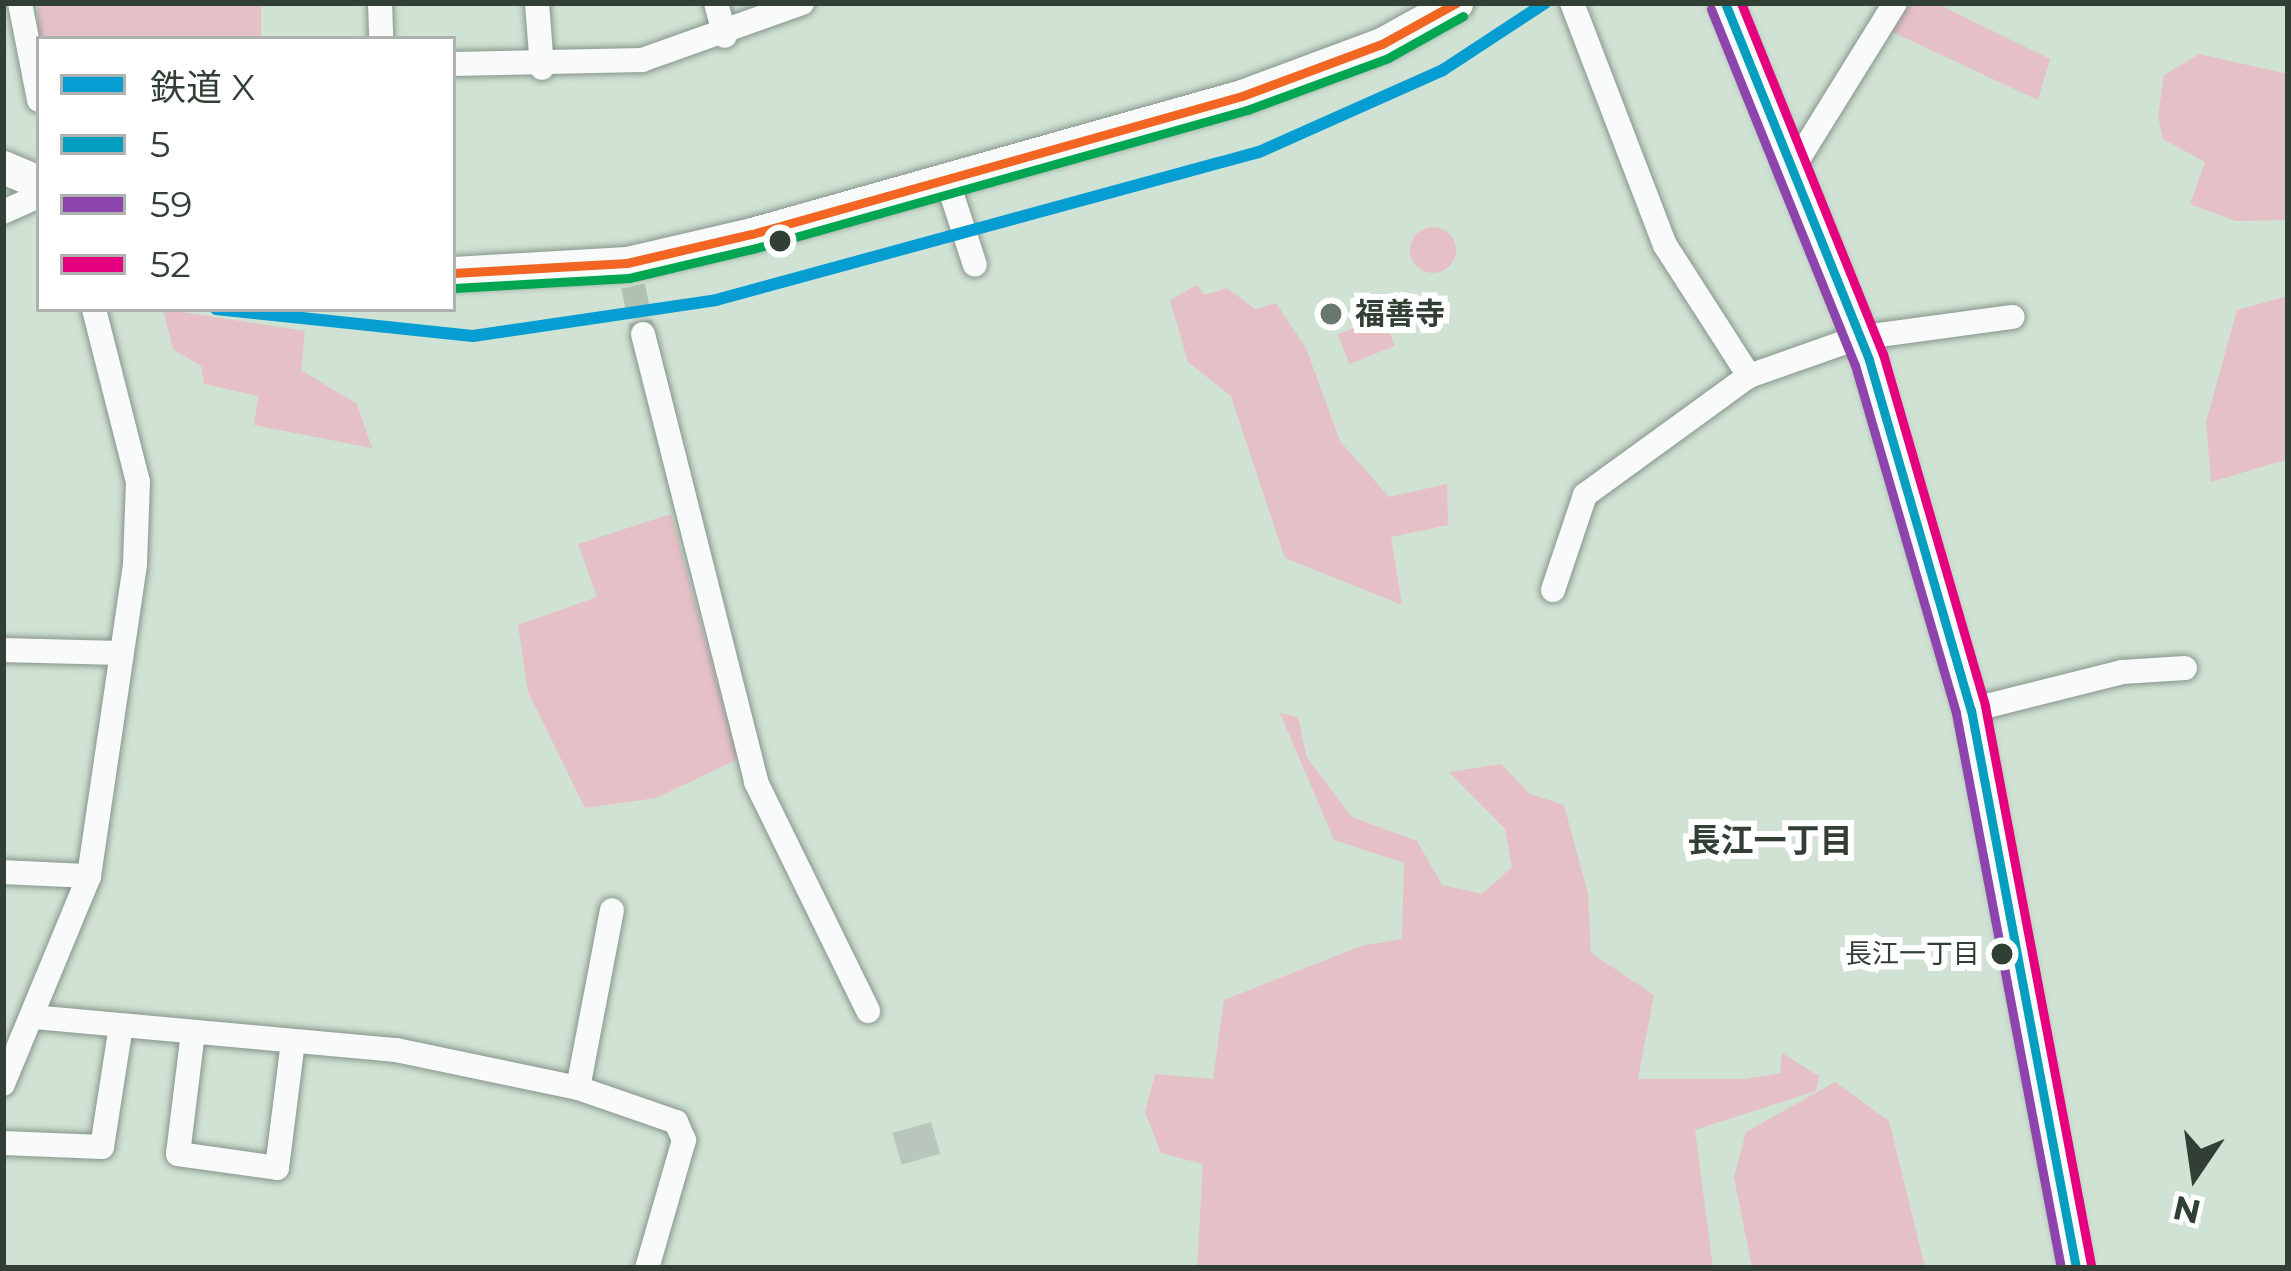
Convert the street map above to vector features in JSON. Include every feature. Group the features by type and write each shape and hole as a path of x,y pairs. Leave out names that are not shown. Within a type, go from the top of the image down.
{"highway":[{"path":"456,273 630,275 1294,79 1456,3"},
{"path":"3,167 36,181"}],"main road":[{"path":"1725,3 1857,338 1971,710 2076,1268"}],"street":[{"path":"380,3 381,36"},
{"path":"537,3 542,68"},
{"path":"716,3 725,36"},
{"path":"456,64 542,68 642,60 725,36 802,3"},
{"path":"1572,3 1648,209 1749,376"},
{"path":"1789,174 1895,3"},
{"path":"14,14 36,90"},
{"path":"947,180 975,266"},
{"path":"3,212 36,197"},
{"path":"3,1084 89,876 119,652 138,482 95,312"},
{"path":"1552,590 1585,495 1749,376 1857,338 2013,317"},
{"path":"643,334 756,782 868,1011"},
{"path":"3,650 119,652"},
{"path":"1971,710 2122,672 2185,668"},
{"path":"3,872 89,876"},
{"path":"578,1088 612,910"},
{"path":"33,1017 396,1050 578,1088 682,1130 646,1268"},
{"path":"3,1143 102,1147 121,1025"},
{"path":"193,1032 178,1154 277,1168 293,1041"}],"shaded area":[{"path":"38,3 261,3 261,36 38,36"},
{"path":"1903,3 1936,3 2050,59 2038,100 1888,30"},
{"path":"2199,54 2288,74 2288,220 2236,221 2190,204 2205,162 2163,139 2158,116 2164,75"},
{"path":"1433,227 1449,234 1456,250 1449,266 1433,273 1417,266 1410,250 1417,234"},
{"path":"1197,285 1204,295 1227,288 1255,309 1276,303 1306,348 1340,441 1389,497 1447,484 1448,525 1391,537 1402,605 1285,558 1231,396 1188,362 1170,300"},
{"path":"2288,296 2288,459 2211,482 2206,422 2237,310"},
{"path":"164,312 305,331 301,370 357,404 372,448 254,425 258,396 204,384 201,366 173,349"},
{"path":"1383,316 1395,346 1350,364 1338,334"},
{"path":"671,514 738,759 656,798 585,808 528,692 518,625 597,597 578,544"},
{"path":"1280,713 1298,717 1307,758 1352,817 1417,841 1442,885 1482,894 1512,867 1505,829 1449,772 1501,764 1530,794 1564,805 1588,894 1591,953 1654,995 1638,1079 1745,1079 1780,1073 1782,1053 1819,1076 1816,1091 1695,1130 1713,1268 1197,1268 1203,1164 1161,1153 1145,1112 1155,1074 1213,1079 1224,1000 1361,946 1402,939 1404,863 1334,840"},
{"path":"1835,1082 1889,1121 1925,1268 1752,1268 1734,1177 1746,1132"}],"building":[{"path":"931,1122 940,1154 902,1165 893,1133"}],"tunnel":[{"path":"633,286 643,334"}],"rail line":[{"name":"X","path":"245,312 473,336 716,300 1259,152 1443,70 1545,3"}],"transit line":[{"path":"456,273 627,263 752,234 1242,96 1382,44 1456,3"},
{"name":"5","path":"1725,3 1869,360 1971,710 2076,1268"},
{"name":"52","path":"1741,3 1883,354 1985,706 2091,1265"},
{"name":"59","path":"1711,9 1855,365 1956,713 2061,1268"},
{"path":"456,288 629,278 756,248 1247,110 1388,58 1463,16"}],"place":[{"name":"福善寺","path":"1331,314"},
{"name":"長江一丁目","path":"2002,954"}],"district":[{"name":"長江一丁目","path":"1770,841"}]}
